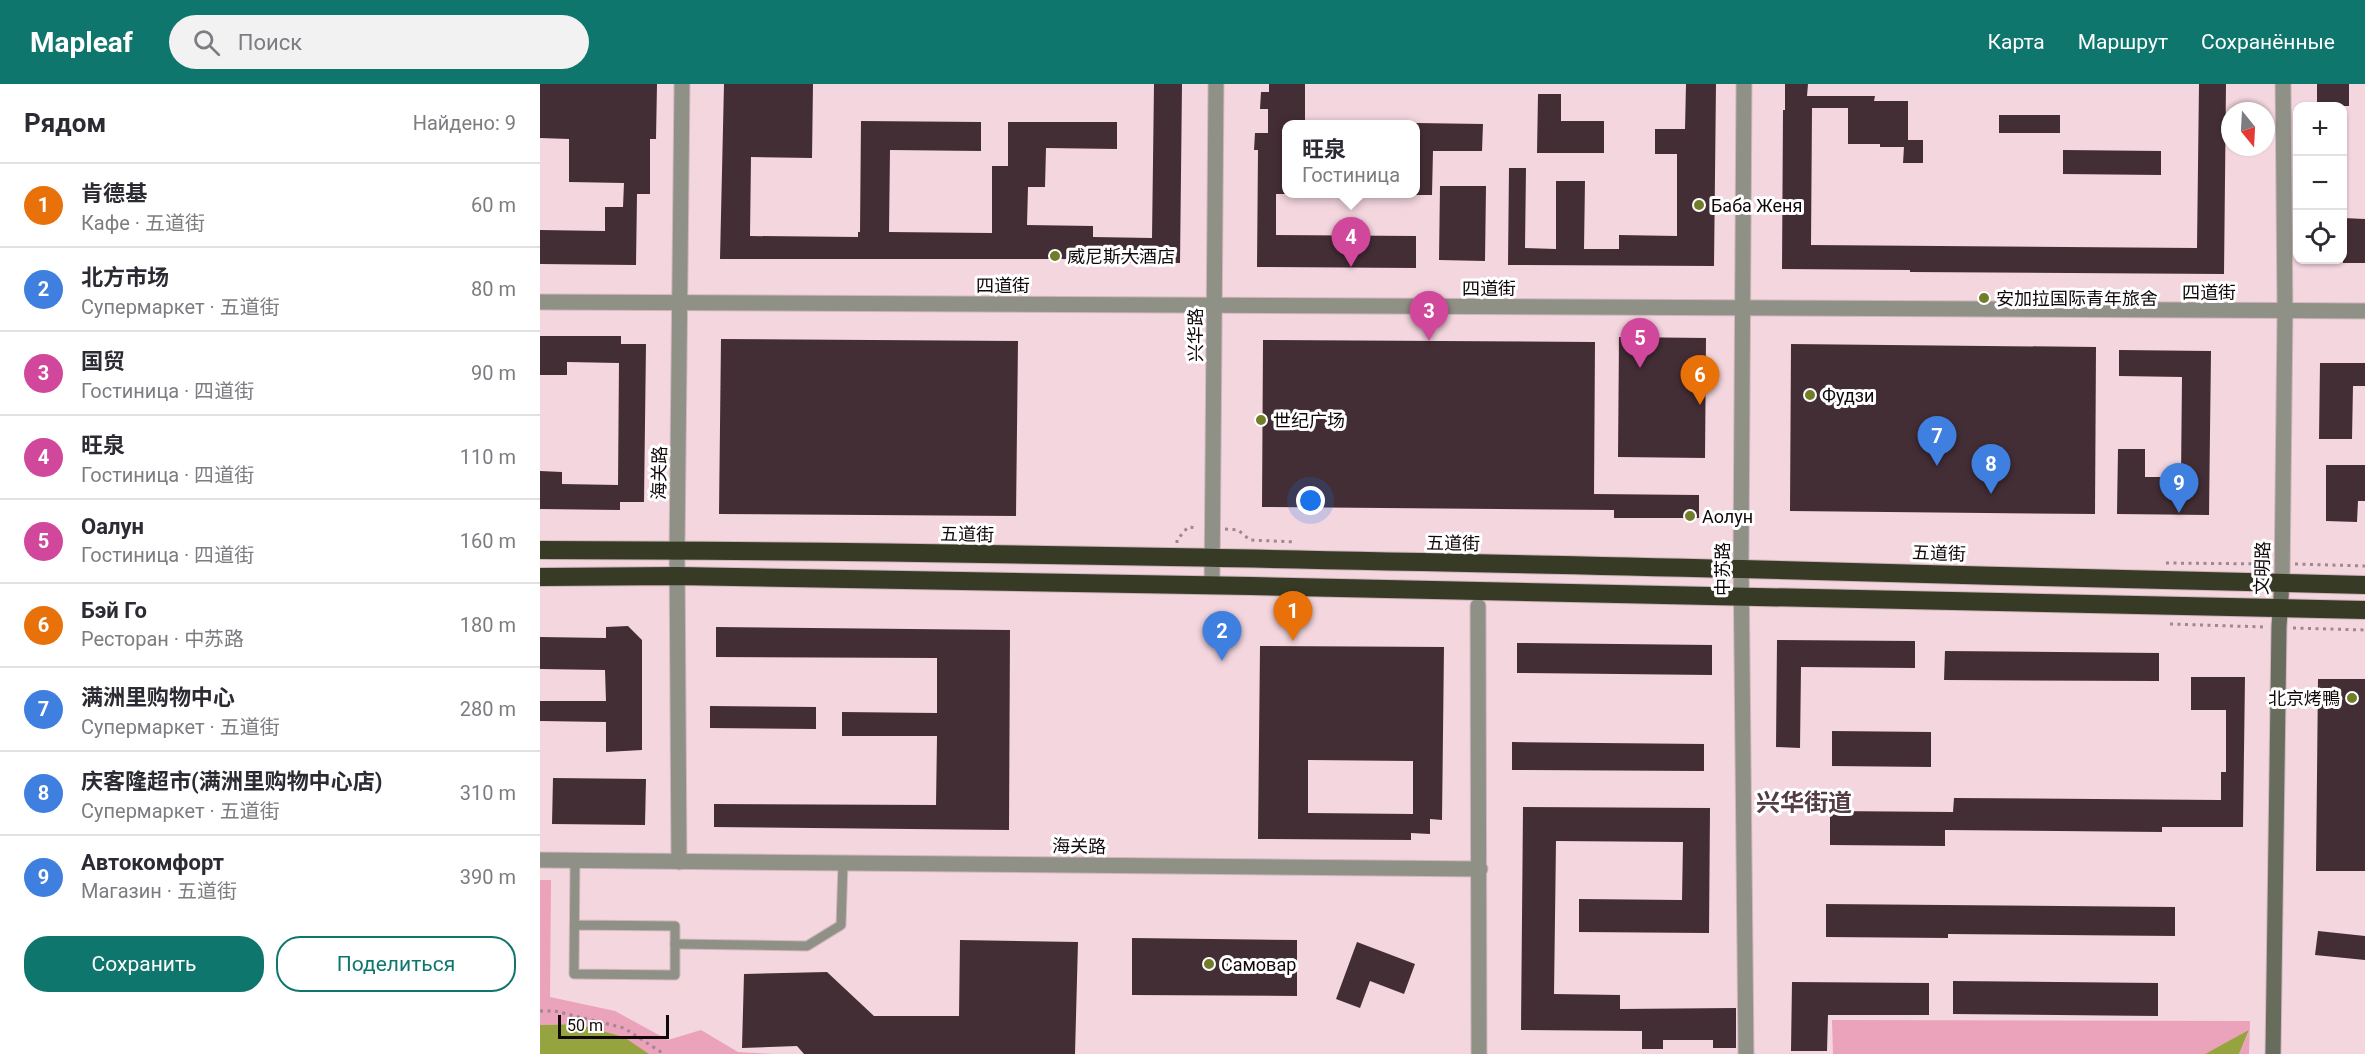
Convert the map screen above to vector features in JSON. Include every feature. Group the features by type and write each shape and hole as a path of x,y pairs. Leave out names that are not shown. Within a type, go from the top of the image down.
{"highway":[{"name":"五道街","path":"540,550 1742,569 2365,585"},
{"path":"540,576 677,576 1212,585 2365,610"}],"street":[{"name":"海关路","path":"679,862 677,551 682,84"},
{"name":"兴华路","path":"1212,585 1216,84"},
{"name":"中苏路","path":"1744,84 1742,595 1746,1054"},
{"name":"文明路","path":"2273,1054 2285,312 2283,84"},
{"name":"四道街","path":"540,302 2365,312"},
{"path":"1478,606 1479,1054"},
{"name":"海关路","path":"540,860 1480,869"}],"lane":[{"path":"575,860 574,974 675,975 675,926 575,925"},
{"path":"675,944 807,946 841,925 843,864"}],"path":[{"path":"540,1011 555,1011 624,1028 664,1054"}],"shaded area":[{"path":"540,880 551,880 550,997 615,1011 668,1040 701,1030 738,1052 773,1054 648,1054 624,1037 577,1024 540,1025"},
{"path":"1832,1020 2250,1021 2249,1054 2239,1054 2249,1031 2205,1054 1833,1054"},
{"path":"577,1024 624,1037 649,1054 540,1054 540,1025"},
{"path":"2249,1030 2239,1054 2205,1054"}],"building":[{"path":"540,84 657,84 656,139 650,139 650,194 637,194 636,265 540,264 540,230 605,231 605,207 623,207 624,183 569,182 569,139 540,138"},
{"path":"724,84 813,84 812,158 751,157 750,236 858,237 858,232 860,232 861,121 981,122 981,151 890,150 889,232 992,233 992,166 1008,166 1008,122 1117,122 1117,149 1046,148 1045,187 1028,187 1027,225 1093,226 1093,237 1152,238 1154,84 1182,84 1180,263 1111,263 1111,259 720,259"},
{"path":"1269,84 1305,84 1305,120 1282,120 1282,194 1276,194 1276,235 1416,236 1416,268 1257,267 1258,150 1254,150 1255,133 1268,133 1268,109 1260,109 1261,92 1269,92"},
{"path":"1686,84 1716,84 1714,266 1508,265 1509,168 1526,168 1525,248 1556,249 1556,181 1585,181 1584,249 1619,249 1619,235 1677,236 1677,154 1655,154 1655,129 1685,129"},
{"path":"1785,84 1808,84 1807,96 1875,96 1874,101 1908,101 1908,140 1923,140 1923,163 1903,163 1904,147 1848,144 1848,108 1812,108 1811,245 2197,248 2199,84 2226,84 2226,102 2221,102 2221,156 2225,156 2224,274 1782,269 1783,110 1785,110"},
{"path":"2317,84 2349,84 2349,106 2347,102 2317,102"},
{"path":"1538,94 1561,94 1561,121 1604,121 1604,153 1537,153"},
{"path":"1999,115 2060,115 2060,133 1999,133"},
{"path":"1420,123 1483,124 1482,151 1433,151 1432,195 1420,195"},
{"path":"2063,150 2161,151 2161,175 2063,174"},
{"path":"1440,186 1486,186 1485,261 1439,260"},
{"path":"2347,218 2365,219 2365,263 2347,263"},
{"path":"540,336 621,336 621,344 646,344 644,502 620,502 620,510 540,509 540,471 562,472 562,484 618,485 619,363 567,362 567,375 540,375"},
{"path":"1619,337 1706,338 1705,458 1618,457"},
{"path":"721,339 1018,341 1016,516 719,514"},
{"path":"1263,340 1595,342 1594,494 1699,495 1699,518 1614,518 1614,510 1262,507"},
{"path":"1791,344 2096,347 2095,514 1790,511"},
{"path":"2119,350 2211,351 2209,515 2117,514 2118,449 2145,449 2145,477 2181,477 2182,377 2119,376"},
{"path":"2320,363 2365,363 2365,386 2353,386 2352,439 2319,439"},
{"path":"2326,465 2365,465 2365,501 2358,501 2357,522 2326,521"},
{"path":"628,626 642,640 642,750 606,752 606,722 540,721 540,701 606,701 605,670 540,669 540,637 606,638 606,627"},
{"path":"716,627 1010,630 1009,830 714,827 714,804 936,805 937,736 842,736 842,712 937,713 937,658 716,657"},
{"path":"1777,640 1915,641 1915,668 1801,667 1800,748 1776,747"},
{"path":"1517,643 1712,645 1712,675 1517,673"},
{"path":"1260,646 1444,647 1442,820 1430,819 1430,834 1411,833 1411,840 1258,839","holes":["1308,760 1413,761 1413,814 1308,813"]},
{"path":"1945,651 2159,653 2159,681 1944,680"},
{"path":"2191,677 2245,677 2243,827 2162,827 2162,832 1945,830 1945,846 1830,845 1830,811 1953,812 1954,798 2221,800 2221,772 2226,772 2226,710 2191,710"},
{"path":"2318,679 2365,679 2365,871 2316,871"},
{"path":"710,706 816,707 816,729 710,728"},
{"path":"1832,731 1931,732 1931,767 1832,766"},
{"path":"1512,742 1704,744 1704,771 1512,770"},
{"path":"553,778 646,779 645,825 552,824"},
{"path":"1523,807 1710,808 1709,933 1579,932 1579,899 1682,900 1683,842 1556,841 1554,994 1620,995 1620,1009 1736,1008 1736,1048 1713,1048 1713,1040 1663,1040 1663,1049 1642,1049 1642,1031 1521,1030"},
{"path":"1826,904 2175,907 2175,936 1948,934 1948,938 1826,937"},
{"path":"2318,931 2365,936 2365,960 2315,955"},
{"path":"1132,938 1297,940 1297,996 1132,995"},
{"path":"960,940 1078,942 1075,1054 804,1054 797,1046 742,1048 744,974 827,972 874,1016 959,1016"},
{"path":"1357,942 1415,964 1404,994 1370,981 1360,1008 1336,999"},
{"path":"1953,981 2158,983 2158,1016 1953,1014"},
{"path":"1792,982 1929,983 1929,1015 1828,1015 1827,1051 1791,1051"}],"place":[{"name":"Баба Женя","path":"1699,205"},
{"name":"威尼斯大酒店","path":"1055,256"},
{"name":"旺泉","path":"1351,267"},
{"name":"安加拉国际青年旅舍","path":"1984,298"},
{"name":"国贸","path":"1429,341"},
{"name":"Оалун","path":"1640,368"},
{"name":"Фудзи","path":"1810,395"},
{"name":"Бэй Го","path":"1700,405"},
{"name":"世纪广场","path":"1261,420"},
{"name":"满洲里购物中心","path":"1937,466"},
{"name":"庆客隆超市(满洲里购物中心店)","path":"1991,494"},
{"name":"Автокомфорт","path":"2179,513"},
{"name":"Аолун","path":"1690,516"},
{"name":"肯德基","path":"1293,641"},
{"name":"北方市场","path":"1222,661"},
{"name":"北京烤鴨","path":"2352,698"},
{"name":"Самовар","path":"1209,964"}],"district":[{"name":"兴华街道","path":"1804,803"}]}
